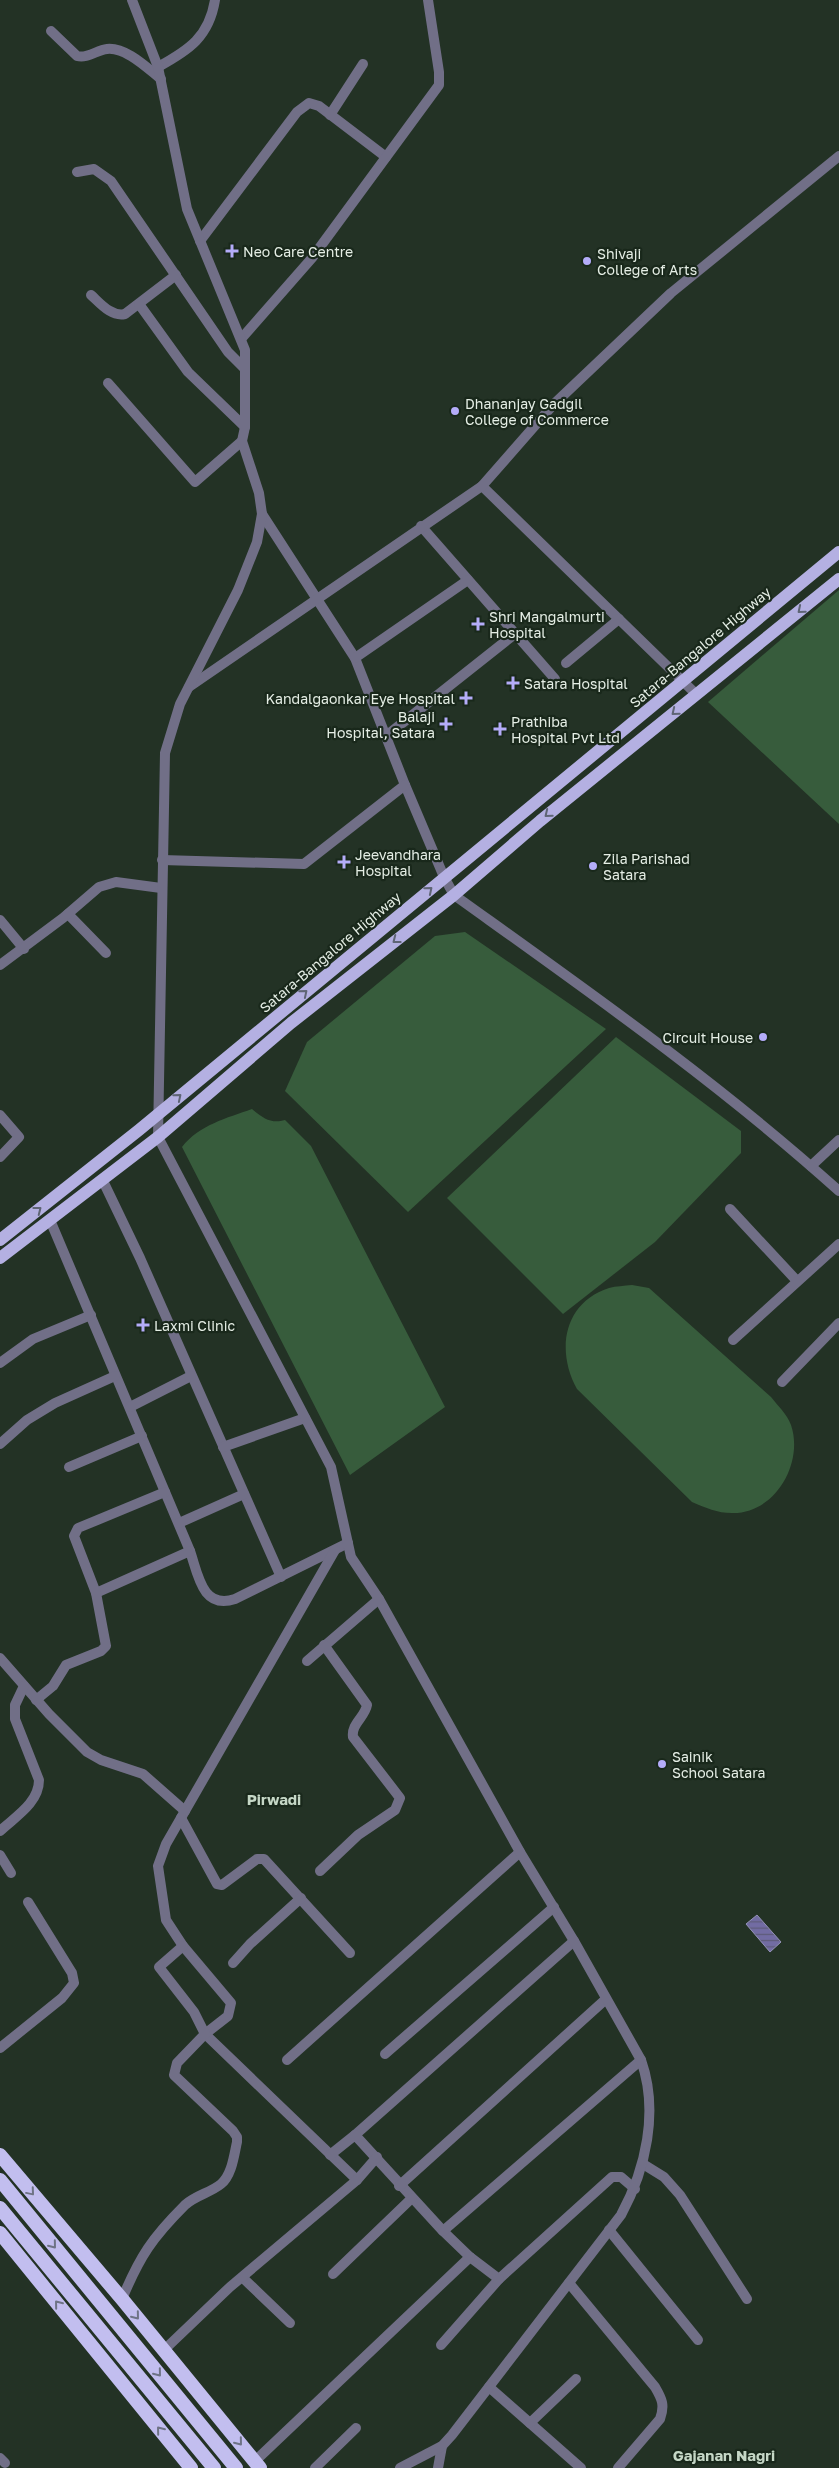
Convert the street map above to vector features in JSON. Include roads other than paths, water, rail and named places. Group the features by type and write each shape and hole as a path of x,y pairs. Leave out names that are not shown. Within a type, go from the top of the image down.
{"highway":[{"path":"0,2155 122,2299 257,2465"},
{"path":"0,2180 236,2468"},
{"path":"0,2208 214,2468"},
{"path":"2,2240 191,2468"}],"main road":[{"name":"Satara-Bangalore Highway","path":"3,1234 158,1113 839,552"},
{"path":"0,1258 158,1137 291,1023 454,895 540,821 839,579"}],"street":[{"path":"132,0 158,67 187,209 245,350 245,427 242,441 259,493 262,514 257,542 238,590 189,687 171,728 165,753 161,888 158,1137 331,1467 351,1558 379,1599 520,1852 574,1941 641,2060 647,2078 648,2126 643,2164 635,2189 621,2215 442,2446 400,2468"},
{"path":"158,67 192,46 208,24 215,0"},
{"path":"241,340 312,258 439,86 439,72 428,0"},
{"path":"51,30 81,58 107,49 116,50 129,55 161,79"},
{"path":"330,115 363,64"},
{"path":"200,241 297,112 309,103 314,103 386,158"},
{"path":"189,687 421,526 482,486 554,405 671,293 837,161"},
{"path":"76,172 94,169 111,181 228,352 244,368"},
{"path":"90,295 118,315 125,314 176,275"},
{"path":"139,304 188,372 245,427"},
{"path":"108,383 195,482 242,441"},
{"path":"482,486 696,694"},
{"path":"262,514 355,658 405,785 444,877 454,895 753,1116 839,1191"},
{"path":"421,526 555,680"},
{"path":"355,658 468,580"},
{"path":"566,663 618,619"},
{"path":"386,736 516,633"},
{"path":"162,860 304,864 405,785"},
{"path":"0,965 24,949 96,889 116,882 161,888"},
{"path":"68,914 106,953"},
{"path":"0,920 24,949"},
{"path":"0,1115 19,1137 0,1158"},
{"path":"811,1166 839,1140"},
{"path":"102,1181 140,1258 281,1577"},
{"path":"730,1209 797,1281"},
{"path":"50,1220 179,1523 203,1590 216,1600 225,1602 235,1599 348,1544"},
{"path":"733,1340 839,1244"},
{"path":"0,1363 33,1339 91,1315"},
{"path":"782,1382 839,1323"},
{"path":"0,1444 27,1420 55,1404 115,1376"},
{"path":"130,1407 191,1376"},
{"path":"223,1447 305,1418"},
{"path":"69,1467 142,1436"},
{"path":"36,1700 53,1686 66,1665 101,1651 106,1646 96,1592 74,1536 75,1532 78,1528 166,1492"},
{"path":"179,1523 244,1494"},
{"path":"122,2299 138,2261 150,2242 191,2199 222,2184 228,2177 237,2137 174,2075 177,2063 205,2034 228,2016 231,2002 183,1946 166,1920 158,1866 166,1844 335,1550"},
{"path":"96,1592 190,1551"},
{"path":"307,1661 379,1599"},
{"path":"320,1871 358,1835 395,1810 400,1798 353,1737 354,1727 366,1712 367,1705 324,1645"},
{"path":"0,1658 36,1700 94,1757 143,1774 183,1815 217,1884 222,1885 228,1882 261,1858 301,1898 350,1953"},
{"path":"0,1832 35,1798 39,1791 39,1780 15,1719 15,1705 24,1686"},
{"path":"287,2060 520,1852"},
{"path":"0,1855 12,1873"},
{"path":"233,1963 254,1940 301,1898"},
{"path":"0,2048 62,1998 74,1984 72,1973 28,1902"},
{"path":"385,2054 554,1907"},
{"path":"330,2156 574,1941"},
{"path":"183,1946 159,1967 194,2012 205,2034 357,2180"},
{"path":"400,2186 606,1999"},
{"path":"443,2231 641,2060"},
{"path":"356,2135 377,2157 400,2186 443,2231 470,2257 499,2279"},
{"path":"164,2350 243,2278 357,2180 377,2157"},
{"path":"643,2164 664,2177 680,2195 747,2299"},
{"path":"441,2345 499,2279 612,2177 621,2177 635,2189"},
{"path":"333,2274 412,2198"},
{"path":"610,2230 698,2340"},
{"path":"257,2465 470,2257"},
{"path":"243,2278 290,2324"},
{"path":"569,2283 655,2387 663,2401 660,2419 618,2468"},
{"path":"530,2423 576,2379"},
{"path":"489,2387 581,2468"},
{"path":"315,2468 356,2428"},
{"path":"438,2468 442,2446"}],"place":[{"name":"Neo Care Centre","path":"232,251"},
{"name":"Shivaji College of Arts","path":"587,261"},
{"name":"Dhananjay Gadgil College of Commerce","path":"455,411"},
{"name":"Shri Mangalmurti Hospital","path":"478,624"},
{"name":"Satara Hospital","path":"513,683"},
{"name":"Kandalgaonkar Eye Hospital","path":"466,698"},
{"name":"Balaji Hospital, Satara","path":"446,724"},
{"name":"Prathiba Hospital Pvt Ltd","path":"500,729"},
{"name":"Jeevandhara Hospital","path":"344,862"},
{"name":"Zila Parishad Satara","path":"593,866"},
{"name":"Circuit House","path":"763,1037"},
{"name":"Laxmi Clinic","path":"143,1325"},
{"name":"Sainik School Satara","path":"662,1764"}],"district":[{"name":"Pirwadi","path":"274,1799"},
{"name":"Gajanan Nagri","path":"724,2455"}]}
